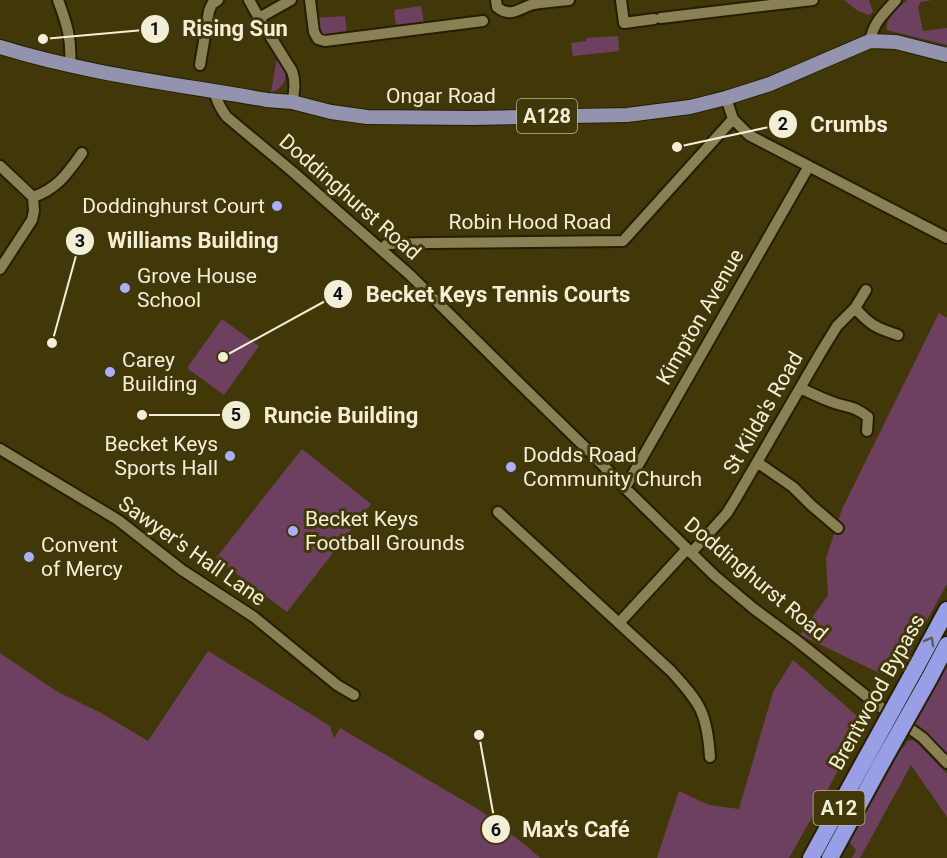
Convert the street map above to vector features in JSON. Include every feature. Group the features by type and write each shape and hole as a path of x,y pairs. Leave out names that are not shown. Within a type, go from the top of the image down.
{"highway":[{"name":"Brentwood Bypass","path":"811,858 873,762 921,675 947,610"},
{"name":"Brentwood Bypass","path":"921,675 947,645"},
{"name":"Brentwood Bypass","path":"830,858 873,762"}],"main road":[{"name":"Ongar Road","path":"0,47 70,66 267,100 292,102 331,112 367,117 473,118 627,115 690,107 766,86 870,41 896,42 947,55"}],"street":[{"path":"58,0 70,39 70,66"},
{"path":"200,65 209,11 212,4 218,0"},
{"path":"249,0 295,77 292,102"},
{"path":"259,18 291,0"},
{"path":"310,0 314,32 318,39 325,41 483,21"},
{"path":"495,0 497,7 505,12 521,10 531,5 569,0"},
{"path":"621,0 624,23 676,16 705,8 813,0"},
{"path":"870,41 878,19 896,0"},
{"name":"Doddinghurst Road","path":"214,91 216,100 227,117 410,275 715,576 753,608 923,738 947,763"},
{"path":"726,98 733,119 749,135 947,238"},
{"name":"Robin Hood Road","path":"382,249 387,244 623,241 733,119"},
{"path":"33,197 45,193 66,176 81,153"},
{"path":"0,166 33,197 34,212 32,220 0,269"},
{"name":"Kimpton Avenue","path":"625,488 809,166"},
{"name":"St Kilda's Road","path":"619,623 727,513 837,326 855,308 866,290"},
{"path":"855,308 876,327 898,334"},
{"path":"800,388 834,403 861,411 868,417 867,431"},
{"name":"Sawyer's Hall Lane","path":"0,449 118,520 182,570 254,617 337,685 354,695"},
{"path":"757,462 793,487 811,506 838,528"},
{"path":"498,512 671,671 692,694 707,726 710,757"}],"shaded area":[{"path":"844,0 869,0 873,12 869,15 858,11"},
{"path":"907,0 932,0 921,2 918,7 923,31 947,28 947,45 887,30 890,17"},
{"path":"421,6 424,23 396,26 394,10"},
{"path":"345,16 347,35 321,37 315,18"},
{"path":"618,36 619,51 573,56 571,43 586,41 586,38"},
{"path":"277,58 284,68 285,78 277,90 271,92"},
{"path":"939,313 947,318 947,584 894,680 800,635 828,595 826,559 842,509"},
{"path":"222,319 259,346 224,395 187,368"},
{"name":"Becket Keys Football Grounds","path":"302,449 371,504 287,612 216,558"},
{"path":"208,651 330,726 334,739 340,728 481,811 540,858 0,858 0,653 56,691 101,713 148,741"},
{"path":"793,660 865,723 789,858 657,858 679,791 709,805 739,809 773,692"},
{"path":"947,664 947,756 915,724"},
{"path":"914,740 947,774 947,817 911,765 860,858 852,858 856,850 849,842 899,753 908,741"}],"place":[{"name":"Rising Sun","path":"43,39"},
{"name":"Crumbs","path":"677,147"},
{"name":"Doddinghurst Court","path":"277,206"},
{"name":"Grove House School","path":"125,288"},
{"name":"Williams Building","path":"52,343"},
{"name":"Becket Keys Tennis Courts","path":"223,357"},
{"name":"Carey Building","path":"110,372"},
{"name":"Runcie Building","path":"142,415"},
{"name":"Becket Keys Sports Hall","path":"230,456"},
{"name":"Dodds Road Community Church","path":"511,467"},
{"name":"Becket Keys Football Grounds","path":"293,531"},
{"name":"Convent of Mercy","path":"29,557"},
{"name":"Max's Café","path":"479,735"}]}
